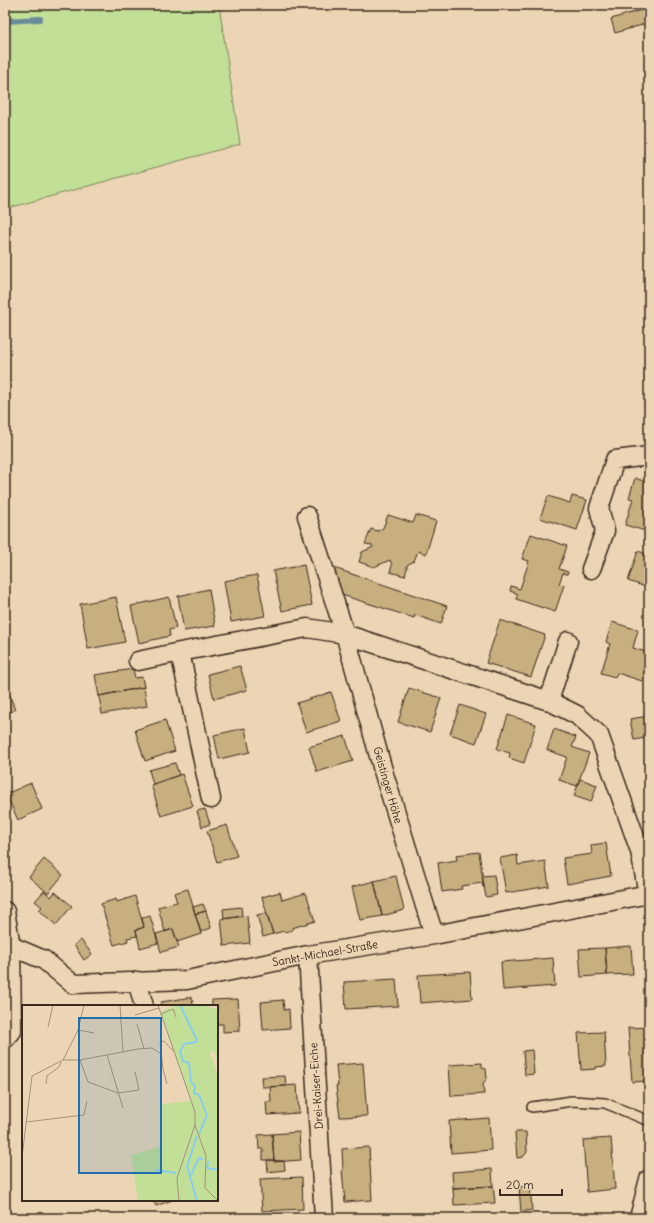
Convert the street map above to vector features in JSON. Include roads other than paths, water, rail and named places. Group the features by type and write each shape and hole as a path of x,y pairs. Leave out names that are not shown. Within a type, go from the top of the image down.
{"street":[{"path":"591,569 604,531 599,508 616,460 649,456"},
{"name":"Geistinger Höhe","path":"307,516 345,634 384,774 434,935"},
{"path":"138,662 180,652 307,628 345,634 549,702 577,715 599,735 640,851 648,894"},
{"path":"549,702 568,641"},
{"path":"180,652 211,799"},
{"name":"Sankt-Michael-Straße","path":"11,946 44,960 73,984 187,980 308,955 434,935 648,894"},
{"path":"5,911 11,946 12,1031 5,1039"},
{"name":"Drei-Kaiser-Eiche","path":"308,955 324,1218"},
{"path":"136,981 144,1005"},
{"path":"638,1218 649,1179"}],"lane":[{"path":"532,1107 572,1101 605,1103 649,1121"}],"waterway":[{"path":"5,21 40,19"}]}
